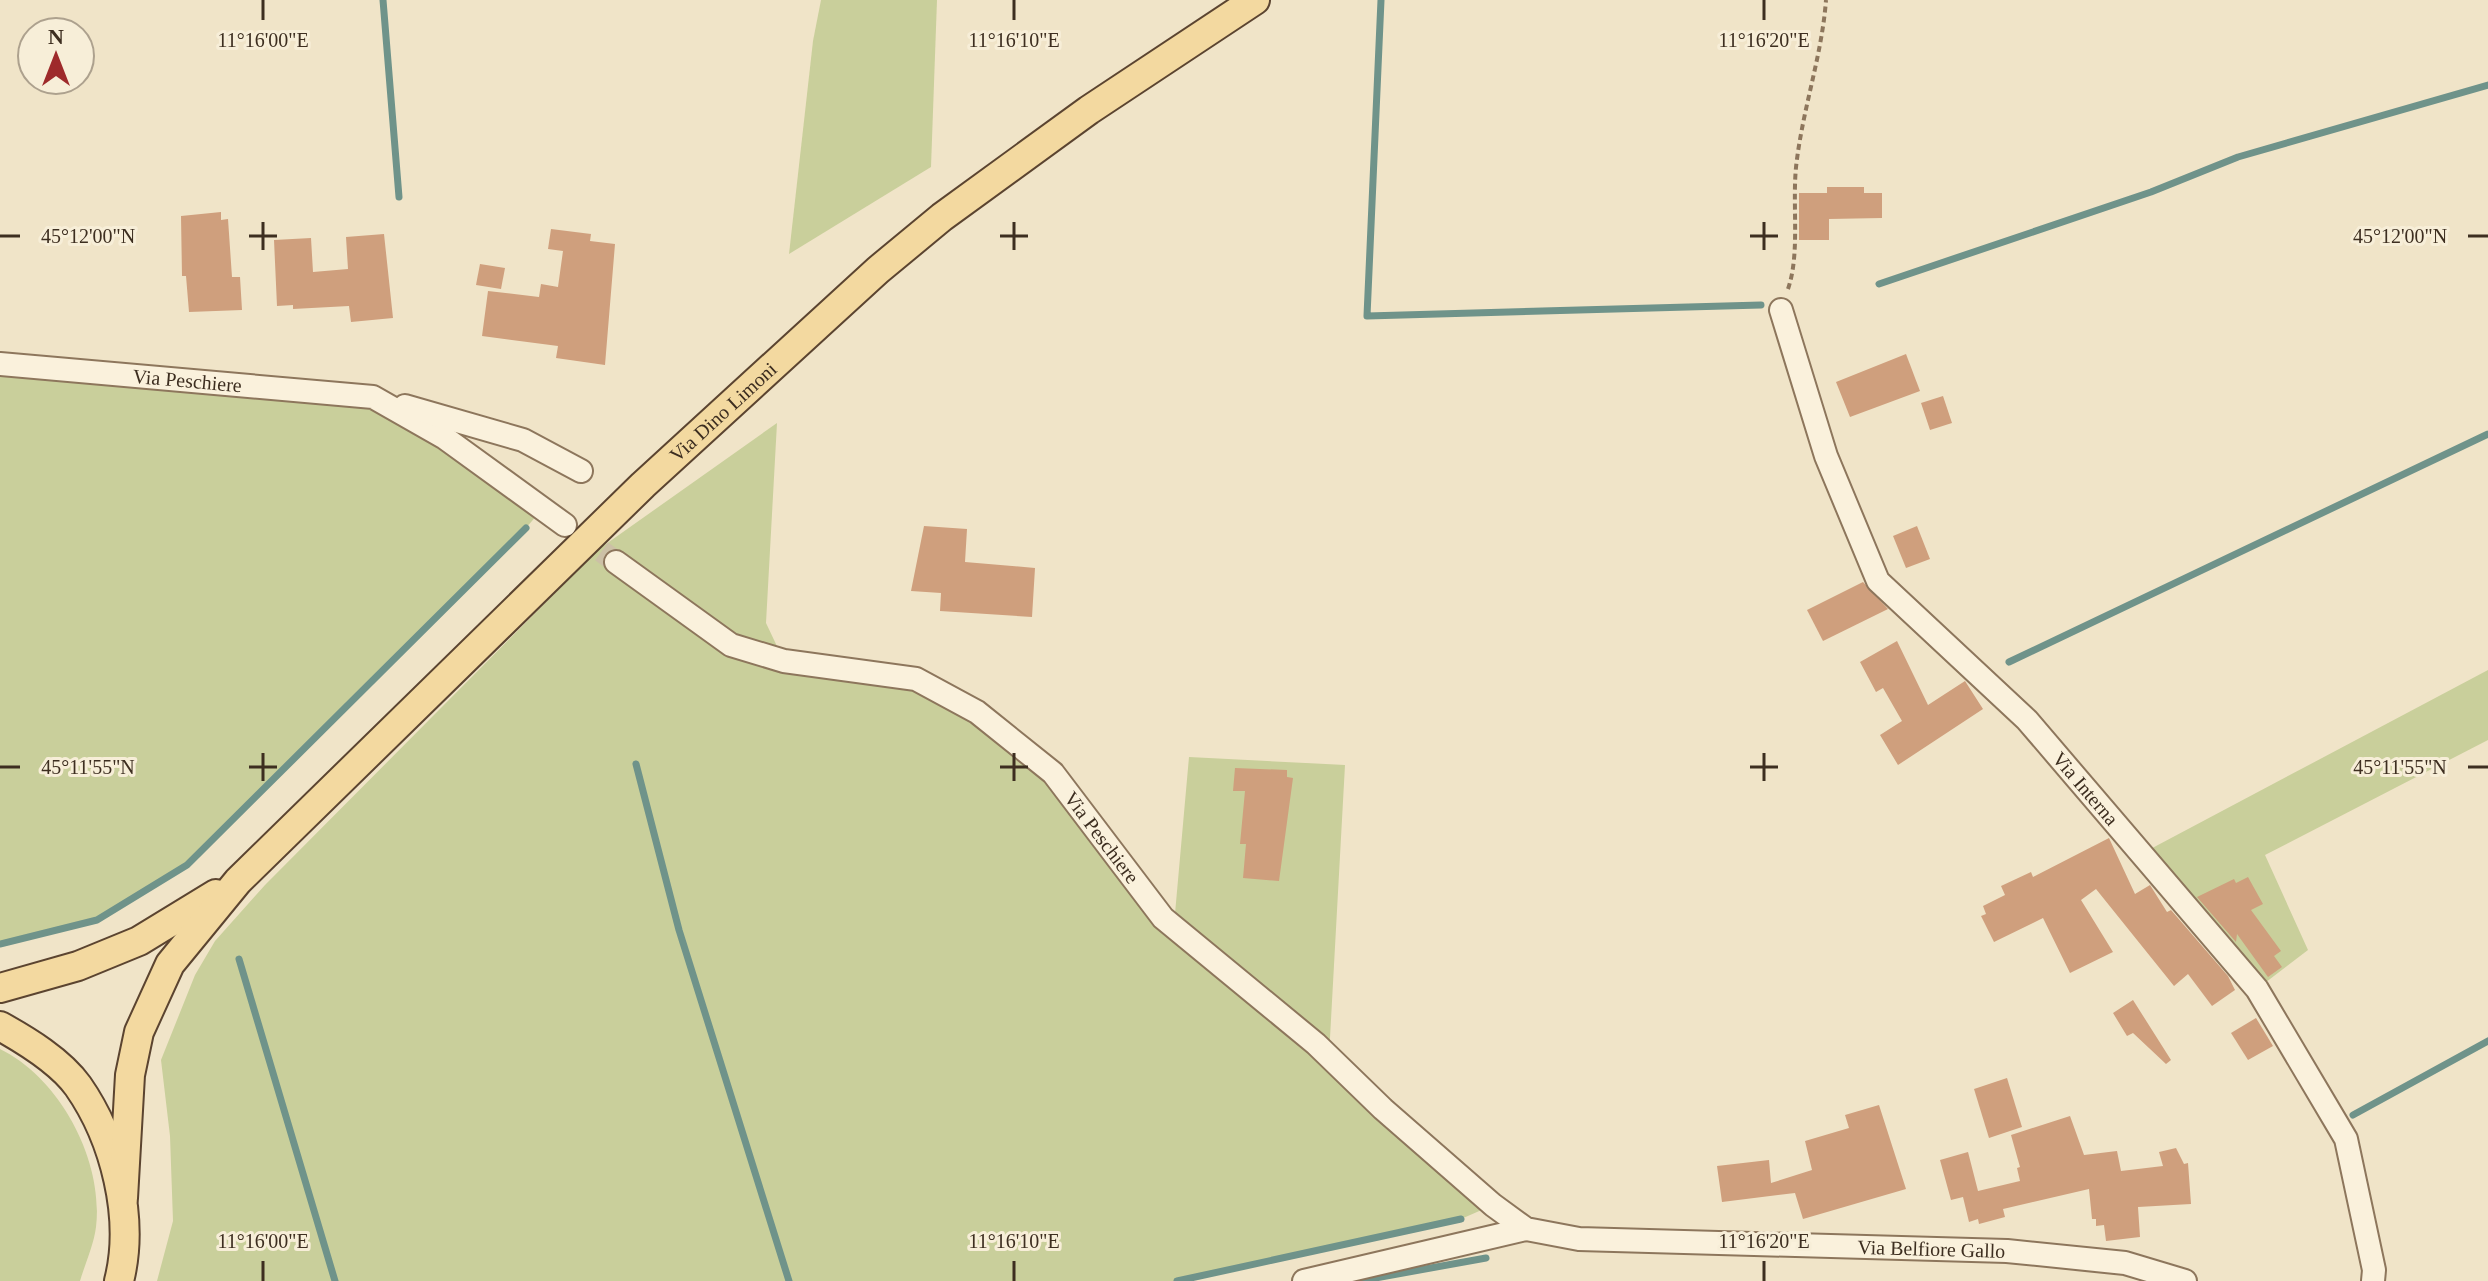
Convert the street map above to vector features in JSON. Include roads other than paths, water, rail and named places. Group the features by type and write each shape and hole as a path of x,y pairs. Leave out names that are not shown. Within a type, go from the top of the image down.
{"main road":[{"name":"Via Dino Limoni","path":"238,881 643,485 878,270 942,217 1089,110 1255,0"},
{"path":"0,988 78,966 139,941 238,881"},
{"path":"119,1281 124,1234 130,1075 139,1032 170,964 238,881"},
{"path":"0,1026 57,1065 77,1085 92,1111 123,1198"}],"street":[{"name":"Via Interna","path":"1781,310 1826,456 1878,581 2027,720 2257,989 2346,1139 2374,1270 2373,1281"},
{"name":"Via Peschiere","path":"0,364 373,397 523,440 581,471"},
{"name":"Via Peschiere","path":"373,397 445,438 565,525"},
{"name":"Via Peschiere","path":"616,562 731,645 784,661 916,679 977,712 1053,773 1163,918 1316,1044 1383,1109 1493,1205 1526,1229"},
{"name":"Via Peschiere","path":"1304,1281 1526,1229 1579,1239"},
{"name":"Via Belfiore Gallo","path":"1579,1239 2007,1251 2125,1263 2185,1281"}],"waterway":[{"path":"383,0 399,197"},
{"path":"1381,0 1367,316 1761,305"},
{"path":"1879,284 2151,192 2238,157 2488,85"},
{"path":"2009,662 2488,434"},
{"path":"0,944 97,920 187,865 526,528"},
{"path":"636,764 679,930 789,1281"},
{"path":"239,959 335,1281"},
{"path":"2353,1115 2488,1041"},
{"path":"1177,1281 1461,1219"},
{"path":"1359,1281 1486,1258"}],"tunnel":[{"path":"575,532 616,562"}]}
